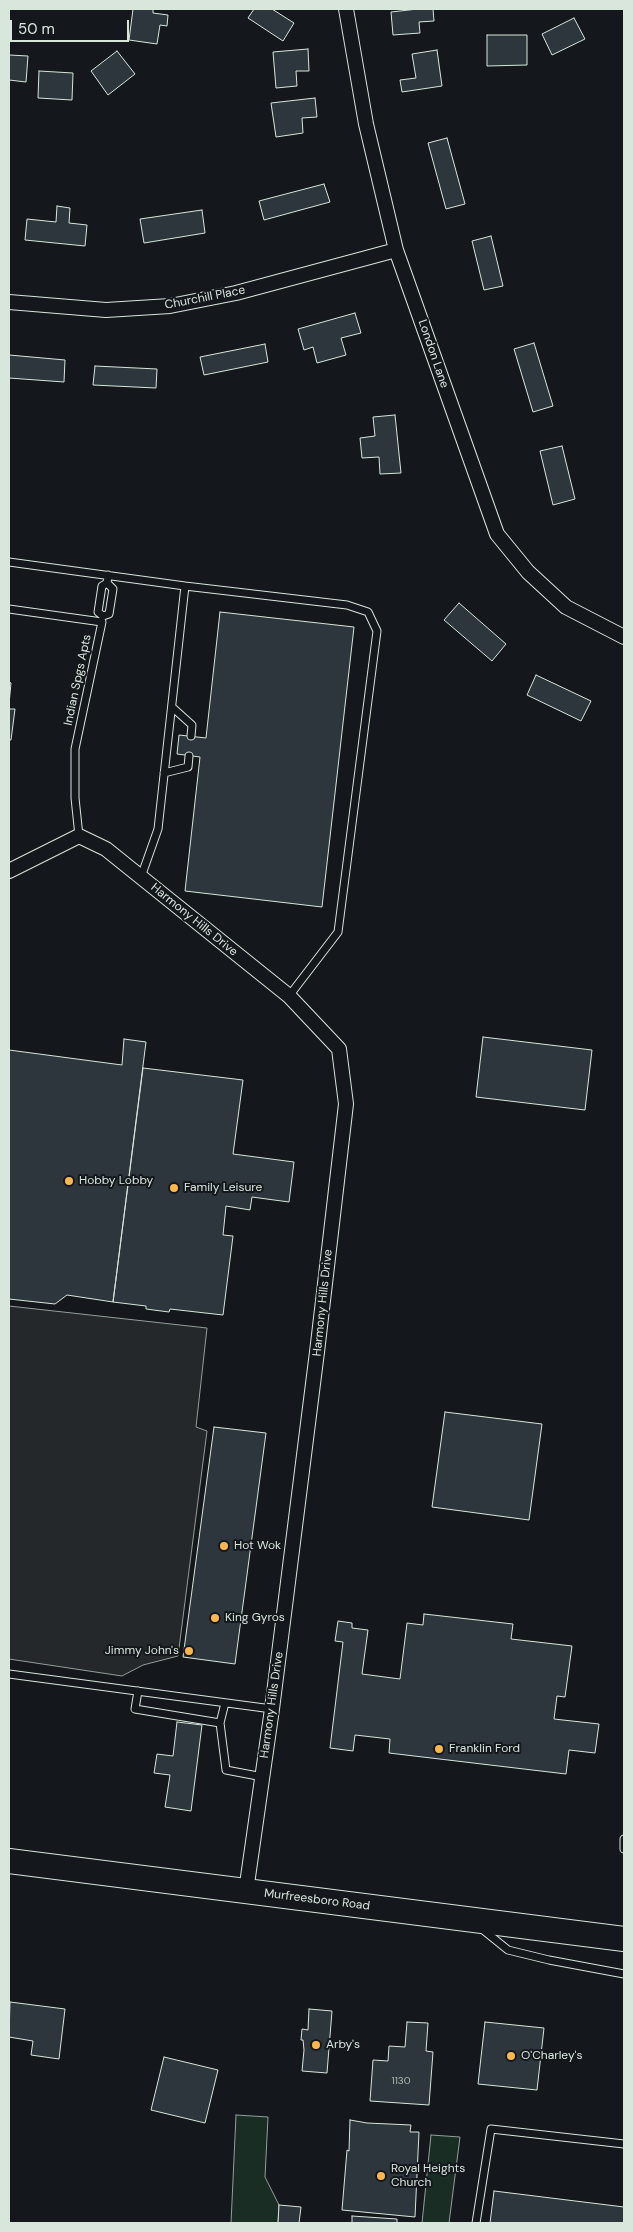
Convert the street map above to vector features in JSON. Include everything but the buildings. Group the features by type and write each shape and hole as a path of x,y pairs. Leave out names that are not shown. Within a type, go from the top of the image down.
{"highway":[{"name":"Murfreesboro Road","path":"9,1861 624,1938"}],"street":[{"name":"London Lane","path":"346,9 366,124 396,250 497,534 528,572 566,607 624,637"},
{"name":"Churchill Place","path":"9,302 106,310 170,306 236,293 396,250"},
{"name":"Harmony Hills Drive","path":"79,836 106,849 289,996 339,1049 346,1104 315,1371 263,1777 246,1891"},
{"path":"9,872 79,836"}],"lane":[{"path":"9,562 108,579 347,605 368,612 377,631 338,932 289,996"},
{"path":"108,579 113,589 109,614 102,619 98,612 102,586 108,579"},
{"path":"141,878 158,829 185,586"},
{"name":"Indian Spgs Apts","path":"9,609 102,619 75,749 75,798 79,836"},
{"path":"172,707 192,725 191,736"},
{"path":"164,773 188,767 189,756"},
{"path":"9,1674 272,1709"},
{"path":"138,1691 135,1709 220,1723"},
{"path":"225,1703 220,1723 226,1770 263,1777"},
{"path":"624,1839 624,1849"},
{"path":"470,1919 508,1950 624,1974"},
{"path":"476,2223 491,2129 624,2144"}],"green space":[{"path":"236,2115 268,2117 265,2177 279,2205 278,2223 231,2223"},
{"path":"431,2135 460,2137 449,2223 422,2223"}],"shaded area":[{"path":"9,1306 207,1328 196,1427 207,1431 178,1656 143,1665 122,1676 9,1659"}],"place":[{"name":"Hobby Lobby","path":"69,1181"},
{"name":"Family Leisure","path":"174,1188"},
{"name":"Hot Wok","path":"224,1546"},
{"name":"King Gyros","path":"215,1618"},
{"name":"Jimmy John's","path":"189,1651"},
{"name":"Franklin Ford","path":"439,1749"},
{"name":"Arby's","path":"316,2045"},
{"name":"O'Charley's","path":"511,2056"},
{"name":"Royal Heights Church","path":"381,2176"}]}
